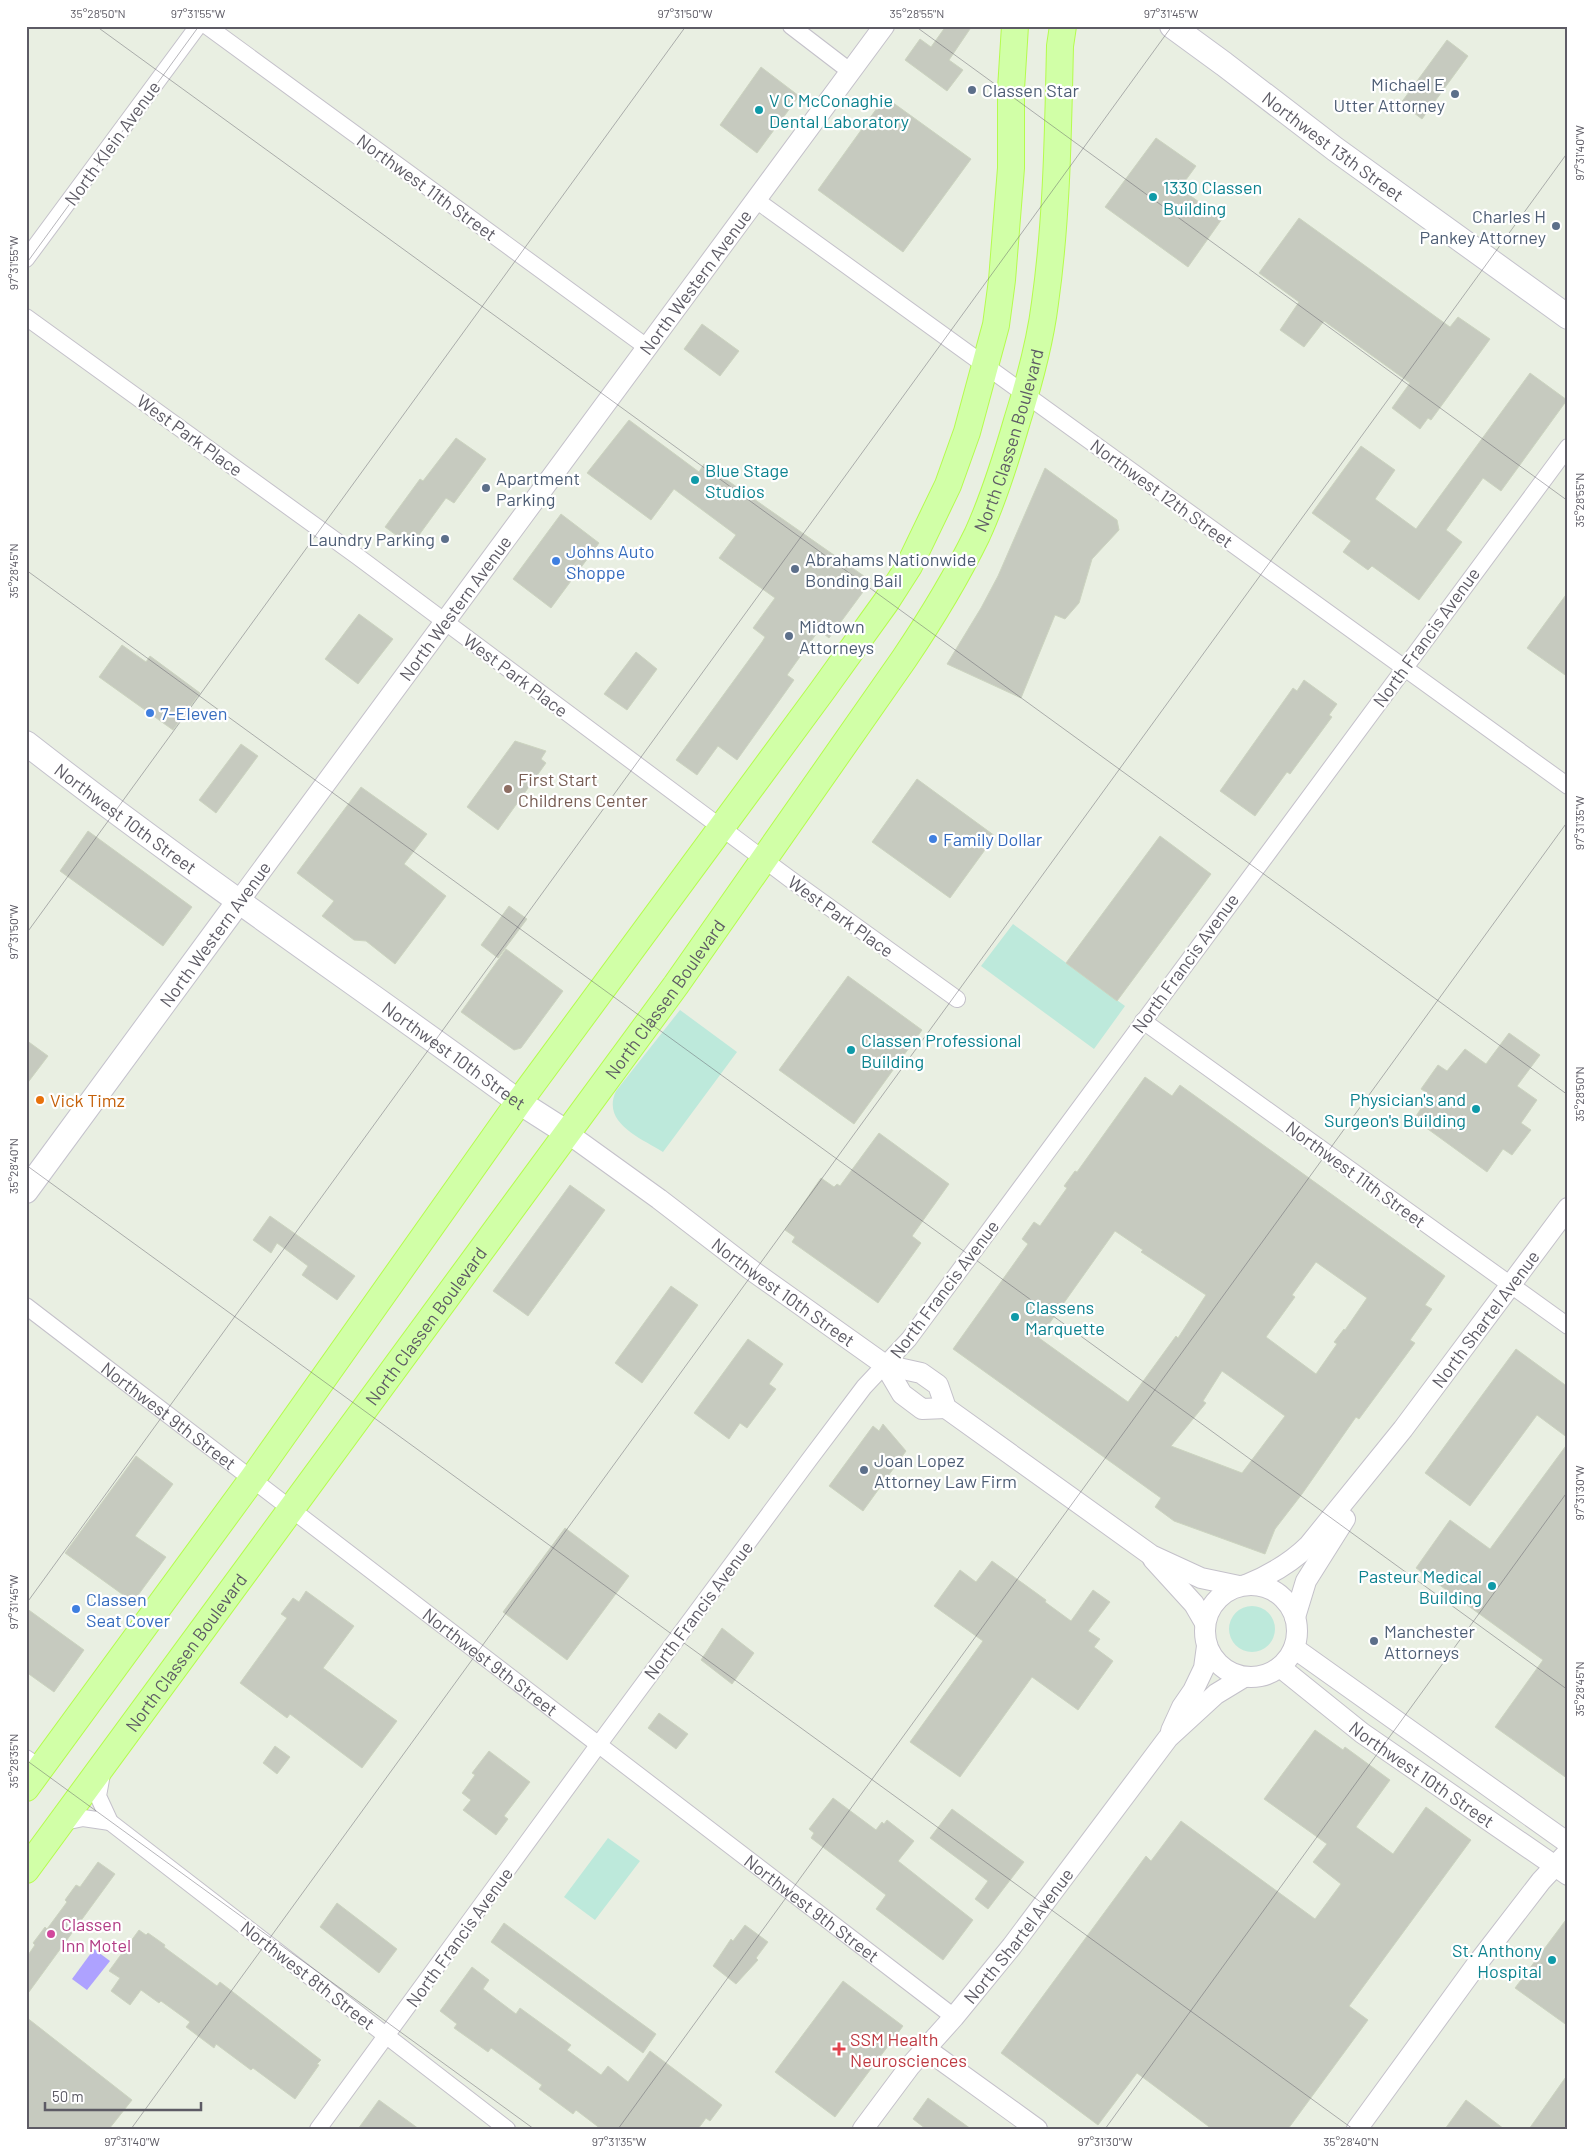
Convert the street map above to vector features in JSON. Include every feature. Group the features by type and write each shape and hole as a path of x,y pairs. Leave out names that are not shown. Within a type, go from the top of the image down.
{"main road":[{"path":"31,1771 253,1478 519,1102 857,643 909,566 948,485 966,432 996,325 1002,280 1011,168 1015,26"},
{"name":"North Classen Boulevard","path":"26,1870 566,1132 676,986 928,624 950,585 977,534 999,480 1025,395 1045,305 1056,185 1060,46 1063,26"},
{"name":"Northwest 13th Street","path":"1172,26 1343,154 1568,317"},
{"name":"Northwest 10th Street","path":"26,743 102,802 239,901 519,1102 566,1132"},
{"name":"North Western Avenue","path":"29,1180 239,901"}],"street":[{"name":"North Klein Avenue","path":"26,259 198,26"},
{"name":"Northwest 11th Street","path":"207,26 648,348"},
{"path":"791,26 851,72"},
{"name":"North Western Avenue","path":"239,901 884,26"},
{"name":"Northwest 12th Street","path":"756,200 1568,786"},
{"name":"West Park Place","path":"26,317 445,622 763,859 957,1000"},
{"name":"North Francis Avenue","path":"318,2129 598,1744 864,1387 909,1339 1568,446"},
{"name":"Northwest 11th Street","path":"1143,1021 1568,1326"},
{"name":"Northwest 10th Street","path":"566,1132 659,1199 750,1269 885,1365 921,1373 938,1385 946,1408 922,1409 902,1394 885,1365"},
{"name":"North Shartel Avenue","path":"1243,1585 1269,1575 1297,1557 1403,1429 1568,1208"},
{"name":"Northwest 9th Street","path":"26,1306 253,1478 954,2017"},
{"path":"946,1408 1151,1556 1202,1578 1243,1585 1262,1586 1278,1593 1290,1605 1295,1617 1297,1636 1294,1648 1288,1658 1280,1667 1263,1676 1244,1677 1233,1674 1219,1665 1207,1646 1205,1623 1208,1613 1216,1600 1229,1590 1243,1585"},
{"name":"North Shartel Avenue","path":"1295,1617 1301,1593 1312,1568 1403,1429"},
{"path":"1151,1556 1194,1604 1205,1623"},
{"name":"North Shartel Avenue","path":"1168,1738 1182,1706 1193,1691 1204,1668 1207,1646"},
{"name":"Northwest 10th Street","path":"1294,1648 1568,1843"},
{"name":"Northwest 10th Street","path":"1280,1667 1362,1733 1563,1865"},
{"name":"North Shartel Avenue","path":"863,2129 926,2049 1012,1946 1168,1738 1216,1694 1244,1677"},
{"name":"Northwest 8th Street","path":"105,1762 98,1796 110,1822 507,2129"},
{"name":"Northwest 8th Street","path":"60,1823 83,1818 110,1822"},
{"path":"1357,2129 1540,1881 1563,1865"},
{"path":"926,2049 1037,2129"}],"shaded area":[{"path":"1013,924 1125,1006 1094,1049 981,966"},
{"path":"680,1010 737,1052 663,1152 635,1135 618,1121 614,1112 613,1102 616,1091"},
{"path":"1252,1606 1265,1610 1271,1616 1275,1629 1271,1642 1265,1648 1252,1652 1239,1648 1233,1642 1229,1629 1233,1616 1239,1610"},
{"path":"608,1838 640,1861 595,1920 564,1897"},
{"path":"94,1949 110,1961 87,1990 72,1979"}],"building":[{"path":"946,26 972,26 949,60 963,70 947,91 905,60 920,39 931,47"},
{"path":"1447,40 1468,56 1422,119 1401,103"},
{"name":"V C McConaghie Dental Laboratory","path":"761,67 799,96 757,153 720,125"},
{"path":"885,97 971,159 903,252 818,190"},
{"name":"1330 Classen Building","path":"1156,138 1196,166 1180,188 1222,219 1188,267 1105,207"},
{"path":"1299,218 1450,327 1458,317 1490,339 1431,420 1428,418 1420,429 1392,408 1410,383 1324,321 1304,347 1280,330 1299,302 1259,273"},
{"path":"702,324 739,351 720,376 684,349"},
{"path":"1530,373 1567,400 1501,491 1483,478 1446,530 1462,542 1419,600 1372,566 1368,570 1343,552 1351,541 1312,513 1361,446 1395,470 1375,499 1416,529"},
{"path":"629,420 699,472 704,464 871,581 829,638 819,630 787,675 794,680 737,760 718,746 697,775 676,760 762,642 765,637 753,628 775,598 719,558 736,535 674,489 651,520 587,473"},
{"path":"456,438 486,459 454,503 446,498 411,546 385,527 420,479 423,481"},
{"path":"1045,468 1117,520 1119,530 1092,559 1079,603 1065,619 1055,615 1021,698 947,664 998,576"},
{"name":"Johns Auto Shoppe","path":"561,514 599,543 551,608 513,579"},
{"path":"1568,592 1568,677 1527,648"},
{"path":"359,614 393,639 358,684 325,659"},
{"path":"122,645 146,662 150,656 200,693 173,730 99,677"},
{"path":"636,652 657,669 627,710 604,694"},
{"path":"1304,680 1337,704 1329,715 1332,717 1290,774 1287,772 1255,816 1220,791 1293,688 1297,691"},
{"path":"515,741 546,751 541,759 546,763 498,830 467,807"},
{"path":"241,744 258,756 216,813 199,800"},
{"name":"Family Dollar","path":"917,779 995,836 950,898 872,842"},
{"path":"361,787 427,834 404,864 446,896 395,964 366,941 354,940 322,916 334,901 297,873"},
{"path":"88,831 192,907 163,946 60,871"},
{"path":"1160,836 1211,874 1117,1001 1066,963"},
{"path":"509,906 527,919 498,958 481,945"},
{"path":"506,949 563,991 521,1048 514,1050 461,1012"},
{"name":"Classen Professional Building","path":"848,976 922,1030 854,1124 779,1070"},
{"name":"Physician's and Surgeon's Building","path":"1509,1033 1540,1055 1517,1086 1537,1100 1521,1123 1531,1130 1512,1155 1503,1149 1487,1172 1414,1119 1430,1095 1421,1089 1438,1065 1447,1071 1465,1049 1486,1064"},
{"path":"26,1040 48,1056 26,1085"},
{"name":"Classens Marquette","path":"1145,1077 1172,1096 1180,1085 1445,1276 1425,1305 1432,1309 1410,1340 1415,1343 1359,1419 1356,1417 1275,1529 1265,1554 1174,1521 1155,1507 1161,1498 953,1349 1028,1244 1022,1239 1034,1222 1040,1226 1067,1188 1064,1186 1075,1171 1077,1172","holes":["1115,1231 1143,1250 1141,1252 1206,1295 1178,1338 1176,1336 1128,1402 1039,1338","1316,1262 1367,1298 1345,1330 1334,1342 1337,1344 1316,1374 1266,1337 1295,1297 1292,1295","1222,1371 1285,1416 1242,1473 1171,1446 1206,1403 1203,1401"]},
{"path":"879,1133 949,1184 912,1236 921,1243 878,1303 792,1242 795,1237 785,1230 821,1178 834,1187 837,1184 840,1186"},
{"path":"570,1185 605,1210 528,1316 493,1291"},
{"path":"270,1216 355,1276 337,1300 302,1275 308,1266 277,1243 271,1253 253,1240"},
{"path":"671,1286 698,1305 642,1383 615,1363"},
{"path":"748,1339 783,1364 769,1384 776,1389 747,1428 740,1423 729,1439 694,1413"},
{"path":"1516,1349 1568,1387 1568,1438 1537,1415 1470,1506 1425,1473"},
{"path":"883,1424 906,1451 863,1511 829,1486 873,1426 879,1431"},
{"path":"1568,1443 1568,1779 1495,1727 1543,1660 1416,1568 1450,1520 1490,1549"},
{"path":"136,1456 173,1484 135,1536 166,1557 133,1602 65,1553"},
{"path":"565,1528 629,1576 567,1660 503,1612"},
{"path":"992,1561 1046,1600 1045,1602 1071,1621 1093,1590 1110,1602 1088,1631 1100,1639 1094,1647 1113,1661 1078,1710 1032,1677 960,1777 910,1742 983,1641 934,1606 960,1570 976,1582"},
{"path":"306,1591 354,1626 323,1668 397,1721 362,1768 290,1714 287,1718 240,1683 287,1618 281,1614 293,1598 299,1602"},
{"path":"26,1608 84,1650 54,1692 26,1672"},
{"path":"722,1628 754,1653 732,1684 701,1660"},
{"path":"659,1713 688,1734 676,1749 648,1728"},
{"path":"1315,1730 1343,1750 1345,1747 1390,1780 1356,1827 1393,1854 1426,1807 1471,1840 1349,2006 1368,2020 1288,2129 1212,2129 1137,2073 1098,2125 1001,2053 1146,1856 1151,1861 1181,1821 1315,1919 1341,1884 1313,1862 1327,1844 1264,1799"},
{"path":"275,1746 290,1757 277,1774 263,1763"},
{"path":"489,1751 530,1782 504,1816 508,1819 496,1835 463,1810 471,1800 462,1793 475,1775 472,1773"},
{"path":"833,1798 876,1830 882,1822 884,1824 887,1820 914,1841 898,1861 973,1920 943,1960 876,1909 886,1895 811,1838 814,1833 809,1829"},
{"path":"952,1809 1024,1862 988,1909 975,1899 988,1881 930,1838"},
{"path":"98,1862 115,1874 26,1996 26,1958 35,1945 33,1943 45,1927 47,1929 67,1902 65,1900 76,1885 80,1887"},
{"path":"337,1903 397,1949 379,1973 320,1927"},
{"name":"St. Anthony Hospital","path":"1568,1917 1568,2026 1515,1988"},
{"path":"504,1923 656,2034 643,2053 491,1942"},
{"path":"745,1925 768,1942 756,1958 758,1960 736,1984 713,1966 731,1939 733,1941"},
{"path":"139,1930 146,1935 148,1933 165,1945 164,1947 217,1986 220,1982 321,2060 295,2099 216,2044 214,2048 186,2027 190,2022 161,2001 159,2003 141,1990 130,2005 111,1991 120,1978 109,1971"},
{"path":"472,1967 489,1980 483,1989 516,2014 520,2008 571,2045 567,2050 601,2075 608,2066 628,2082 650,2051 722,2105 710,2121 706,2118 698,2129 601,2129 576,2110 573,2114 539,2089 542,2085 491,2048 488,2052 454,2028 457,2024 440,2011"},
{"path":"843,1981 903,2026 835,2117 775,2072"},
{"path":"26,2017 132,2100 109,2129 26,2129"},
{"path":"1568,2074 1568,2129 1529,2129"},
{"path":"928,2098 971,2129 926,2129 913,2119"},
{"path":"379,2100 419,2129 358,2129"},
{"path":"1466,2100 1504,2129 1445,2129"}],"place":[{"name":"Classen Star","path":"972,90"},
{"name":"Michael E Utter Attorney","path":"1455,94"},
{"name":"V C McConaghie Dental Laboratory","path":"759,110"},
{"name":"1330 Classen Building","path":"1153,197"},
{"name":"Charles H Pankey Attorney","path":"1556,226"},
{"name":"Blue Stage Studios","path":"695,480"},
{"name":"Apartment Parking","path":"486,488"},
{"name":"Laundry Parking","path":"445,539"},
{"name":"Johns Auto Shoppe","path":"556,561"},
{"name":"Abrahams Nationwide Bonding Bail","path":"795,569"},
{"name":"Midtown Attorneys","path":"789,636"},
{"name":"7-Eleven","path":"150,713"},
{"name":"First Start Childrens Center","path":"508,789"},
{"name":"Family Dollar","path":"933,839"},
{"name":"Classen Professional Building","path":"851,1050"},
{"name":"Vick Timz","path":"40,1100"},
{"name":"Physician's and Surgeon's Building","path":"1476,1109"},
{"name":"Classens Marquette","path":"1015,1317"},
{"name":"Joan Lopez Attorney Law Firm","path":"864,1470"},
{"name":"Pasteur Medical Building","path":"1492,1586"},
{"name":"Classen Seat Cover","path":"76,1609"},
{"name":"Manchester Attorneys","path":"1374,1641"},
{"name":"Classen Inn Motel","path":"51,1934"},
{"name":"St. Anthony Hospital","path":"1552,1960"},
{"name":"SSM Health Neurosciences","path":"839,2049"}]}
